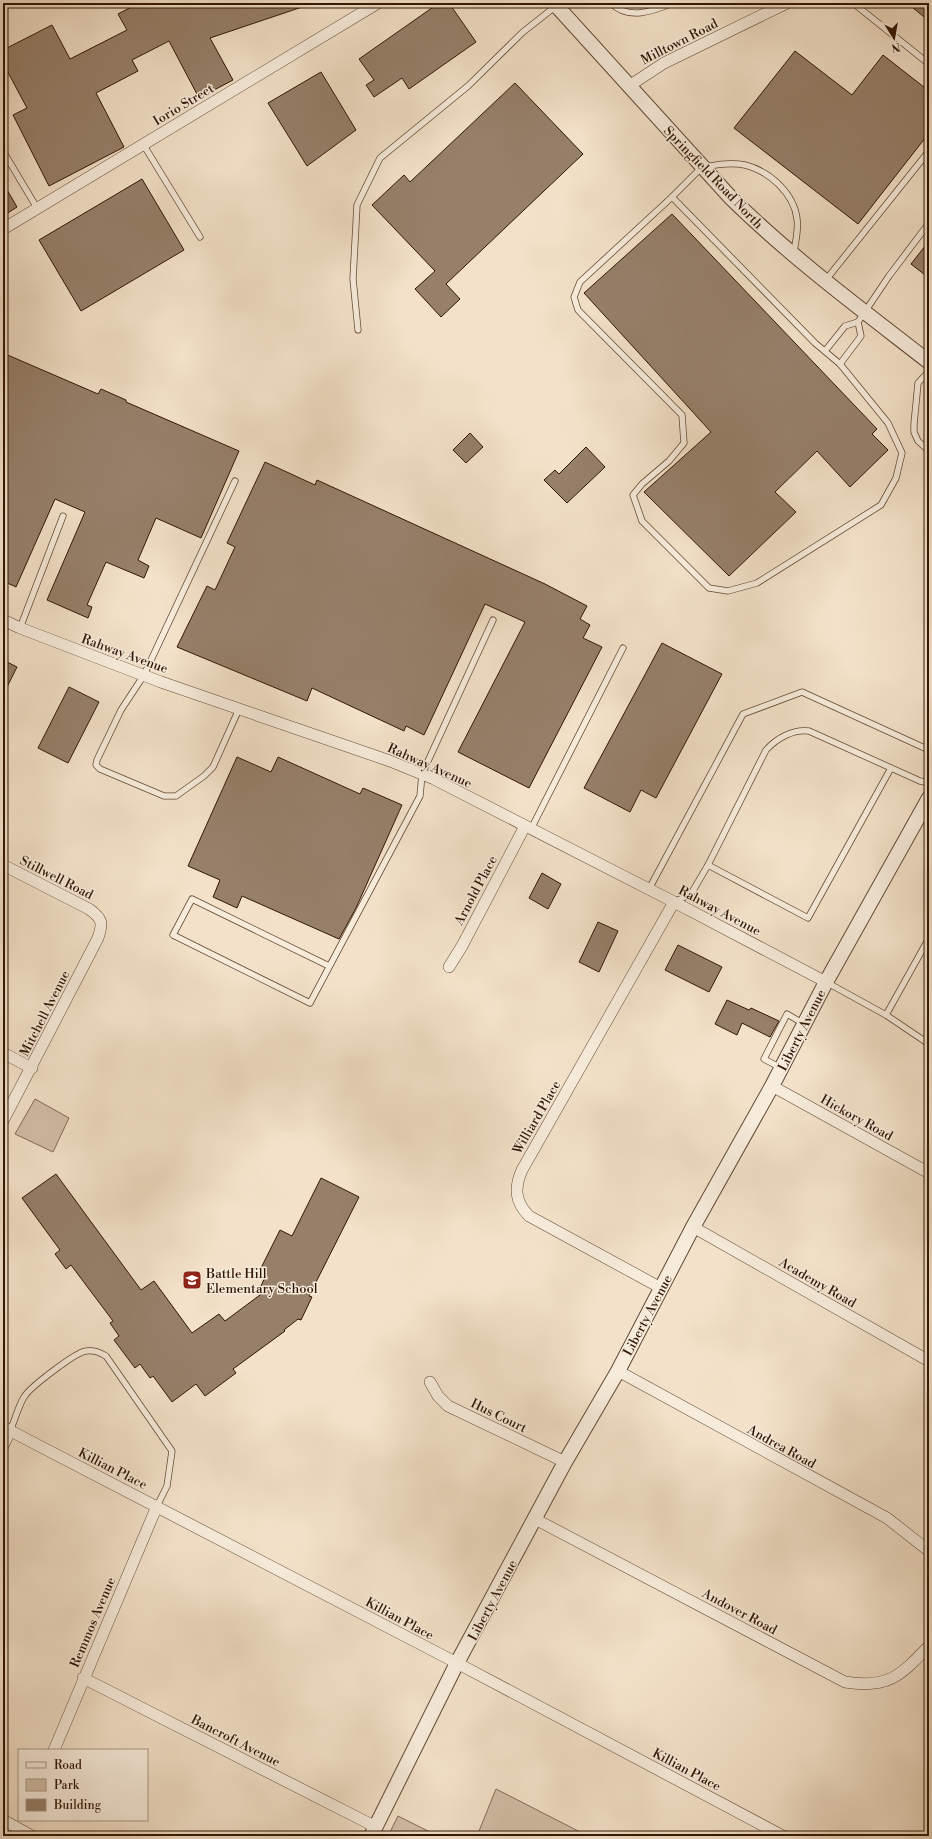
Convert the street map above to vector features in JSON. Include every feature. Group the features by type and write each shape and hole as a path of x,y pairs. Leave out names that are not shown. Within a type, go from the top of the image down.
{"street":[{"name":"Iorio Street","path":"3,229 378,3"},
{"name":"Milltown Road","path":"629,86 664,63 787,3"},
{"name":"Springfield Road North","path":"555,4 703,167 754,220 825,281 861,316 929,362"},
{"name":"Rahway Avenue","path":"3,620 20,628 144,675 390,761 422,774 649,889 826,982"},
{"name":"Liberty Avenue","path":"373,1831 457,1663 564,1462 618,1371 693,1227 772,1086 826,982 929,798"},
{"name":"Arnold Place","path":"449,967 528,828"},
{"name":"Stillwell Road","path":"3,865 98,915 102,926 98,938"},
{"name":"Williard Place","path":"661,1288 529,1216 522,1209 516,1191 517,1180 522,1170 674,902"},
{"name":"Mitchell Avenue","path":"3,1121 32,1068 98,938"},
{"path":"3,1053 32,1068"},
{"name":"Hickory Road","path":"772,1086 929,1173"},
{"name":"Academy Road","path":"693,1227 929,1361"},
{"name":"Andrea Road","path":"618,1371 887,1518 929,1551"},
{"name":"Hus Court","path":"430,1382 438,1396 448,1406 564,1462"},
{"path":"3,1446 6,1429"},
{"name":"Killian Place","path":"6,1429 457,1663 783,1836"},
{"name":"Remmos Avenue","path":"54,1749 83,1678 157,1506"},
{"name":"Andover Road","path":"535,1519 845,1682 866,1685 890,1680 901,1673 929,1646"},
{"name":"Bancroft Avenue","path":"83,1678 373,1831"},
{"path":"3,1820 32,1836"}],"lane":[{"path":"3,6 13,3"},
{"path":"611,3 615,8 633,13 648,12 673,3"},
{"path":"856,3 857,6 882,27 929,64"},
{"path":"358,330 353,279 357,205 380,158 468,86 523,32 555,4"},
{"path":"143,144 200,237"},
{"path":"3,151 37,208"},
{"path":"825,281 929,151"},
{"path":"672,197 825,351 840,364 888,423 902,453 896,478 881,505 757,583 728,591 709,588 642,521 633,495 642,484 669,461 684,443 682,416 578,310 574,296 580,282 703,167 724,163 744,165 759,170 778,183 790,199 798,220 794,255"},
{"path":"825,351 845,326 861,316 929,223"},
{"path":"840,364 861,336 861,316"},
{"path":"929,370 918,383 914,428 918,441 929,450"},
{"path":"235,481 144,675 121,710 96,765 100,769 164,796 176,796 204,776 212,767 239,709"},
{"path":"20,628 63,516"},
{"path":"329,966 192,900 174,935 310,1003 420,796 422,774 493,620"},
{"path":"528,828 622,648"},
{"path":"649,889 743,714 802,692 929,750"},
{"path":"674,902 691,894 708,865 766,750 773,742 799,730 809,731 920,781 929,783"},
{"path":"708,865 808,918 891,768"},
{"path":"886,1015 929,938"},
{"path":"826,982 886,1015 929,1044"},
{"path":"781,1068 764,1059 787,1014 804,1024"},
{"path":"6,1429 24,1396 31,1388 84,1350 98,1351 106,1356 172,1451 167,1486 157,1506"}],"path":[{"path":"390,1834 396,1836"}],"green space":[{"path":"35,1099 69,1118 53,1152 15,1134"},
{"path":"496,1789 588,1836 477,1836"},
{"path":"398,1816 438,1836 388,1836"}],"building":[{"path":"139,3 307,3 308,5 210,38 233,80 199,98 169,41 132,60 138,71 96,93 124,147 49,186 13,115 27,108 3,63 3,50 52,25 70,59 127,30 118,14"},
{"path":"439,3 449,3 476,42 409,89 402,78 374,97 366,85 374,80 359,59"},
{"path":"907,3 929,3 929,21"},
{"path":"795,51 852,95 883,55 929,91 929,133 858,224 734,128"},
{"path":"321,72 356,130 307,166 268,103"},
{"path":"515,83 583,154 446,284 460,299 441,317 415,289 435,271 372,205 404,175 410,182"},
{"path":"142,179 184,250 81,311 39,240"},
{"path":"3,183 17,207 3,216"},
{"path":"672,214 877,429 872,434 888,450 850,487 817,451 775,492 796,512 729,576 644,492 711,432 584,293"},
{"path":"929,241 929,278 911,264"},
{"path":"3,353 98,394 101,389 126,400 126,402 239,451 201,538 156,518 138,560 149,566 144,578 106,562 87,605 92,607 88,618 47,600 85,512 55,499 16,587 3,581"},
{"path":"470,433 483,447 466,463 453,450"},
{"path":"586,447 605,467 567,503 544,480 555,470 559,474"},
{"path":"265,462 315,485 317,480 545,584 587,606 580,619 590,625 583,638 602,647 529,788 458,752 525,622 485,604 424,735 406,726 404,731 312,688 307,701 177,647 207,586 215,590 235,547 227,543"},
{"path":"662,643 722,674 656,798 641,790 630,812 584,788"},
{"path":"3,660 17,667 3,695"},
{"path":"69,687 99,702 68,763 38,748"},
{"path":"237,757 271,772 278,757 360,794 363,788 402,805 356,908 339,939 242,896 237,908 213,897 220,880 188,866"},
{"path":"542,873 561,884 548,909 529,898"},
{"path":"598,922 618,931 599,972 579,962"},
{"path":"678,945 722,967 709,992 665,970"},
{"path":"727,1000 749,1010 751,1008 779,1021 770,1037 742,1023 737,1035 715,1024"},
{"path":"56,1174 141,1290 154,1281 192,1333 219,1314 225,1321 264,1292 260,1288 266,1275 259,1272 280,1230 292,1236 321,1178 359,1197 309,1296 312,1297 301,1320 298,1319 284,1330 285,1331 233,1369 236,1373 205,1396 196,1384 172,1402 153,1376 150,1378 140,1364 135,1368 114,1340 119,1336 110,1323 113,1321 71,1265 66,1269 55,1254 60,1250 22,1198"}],"place":[{"name":"Battle Hill Elementary School","path":"192,1280"}]}
